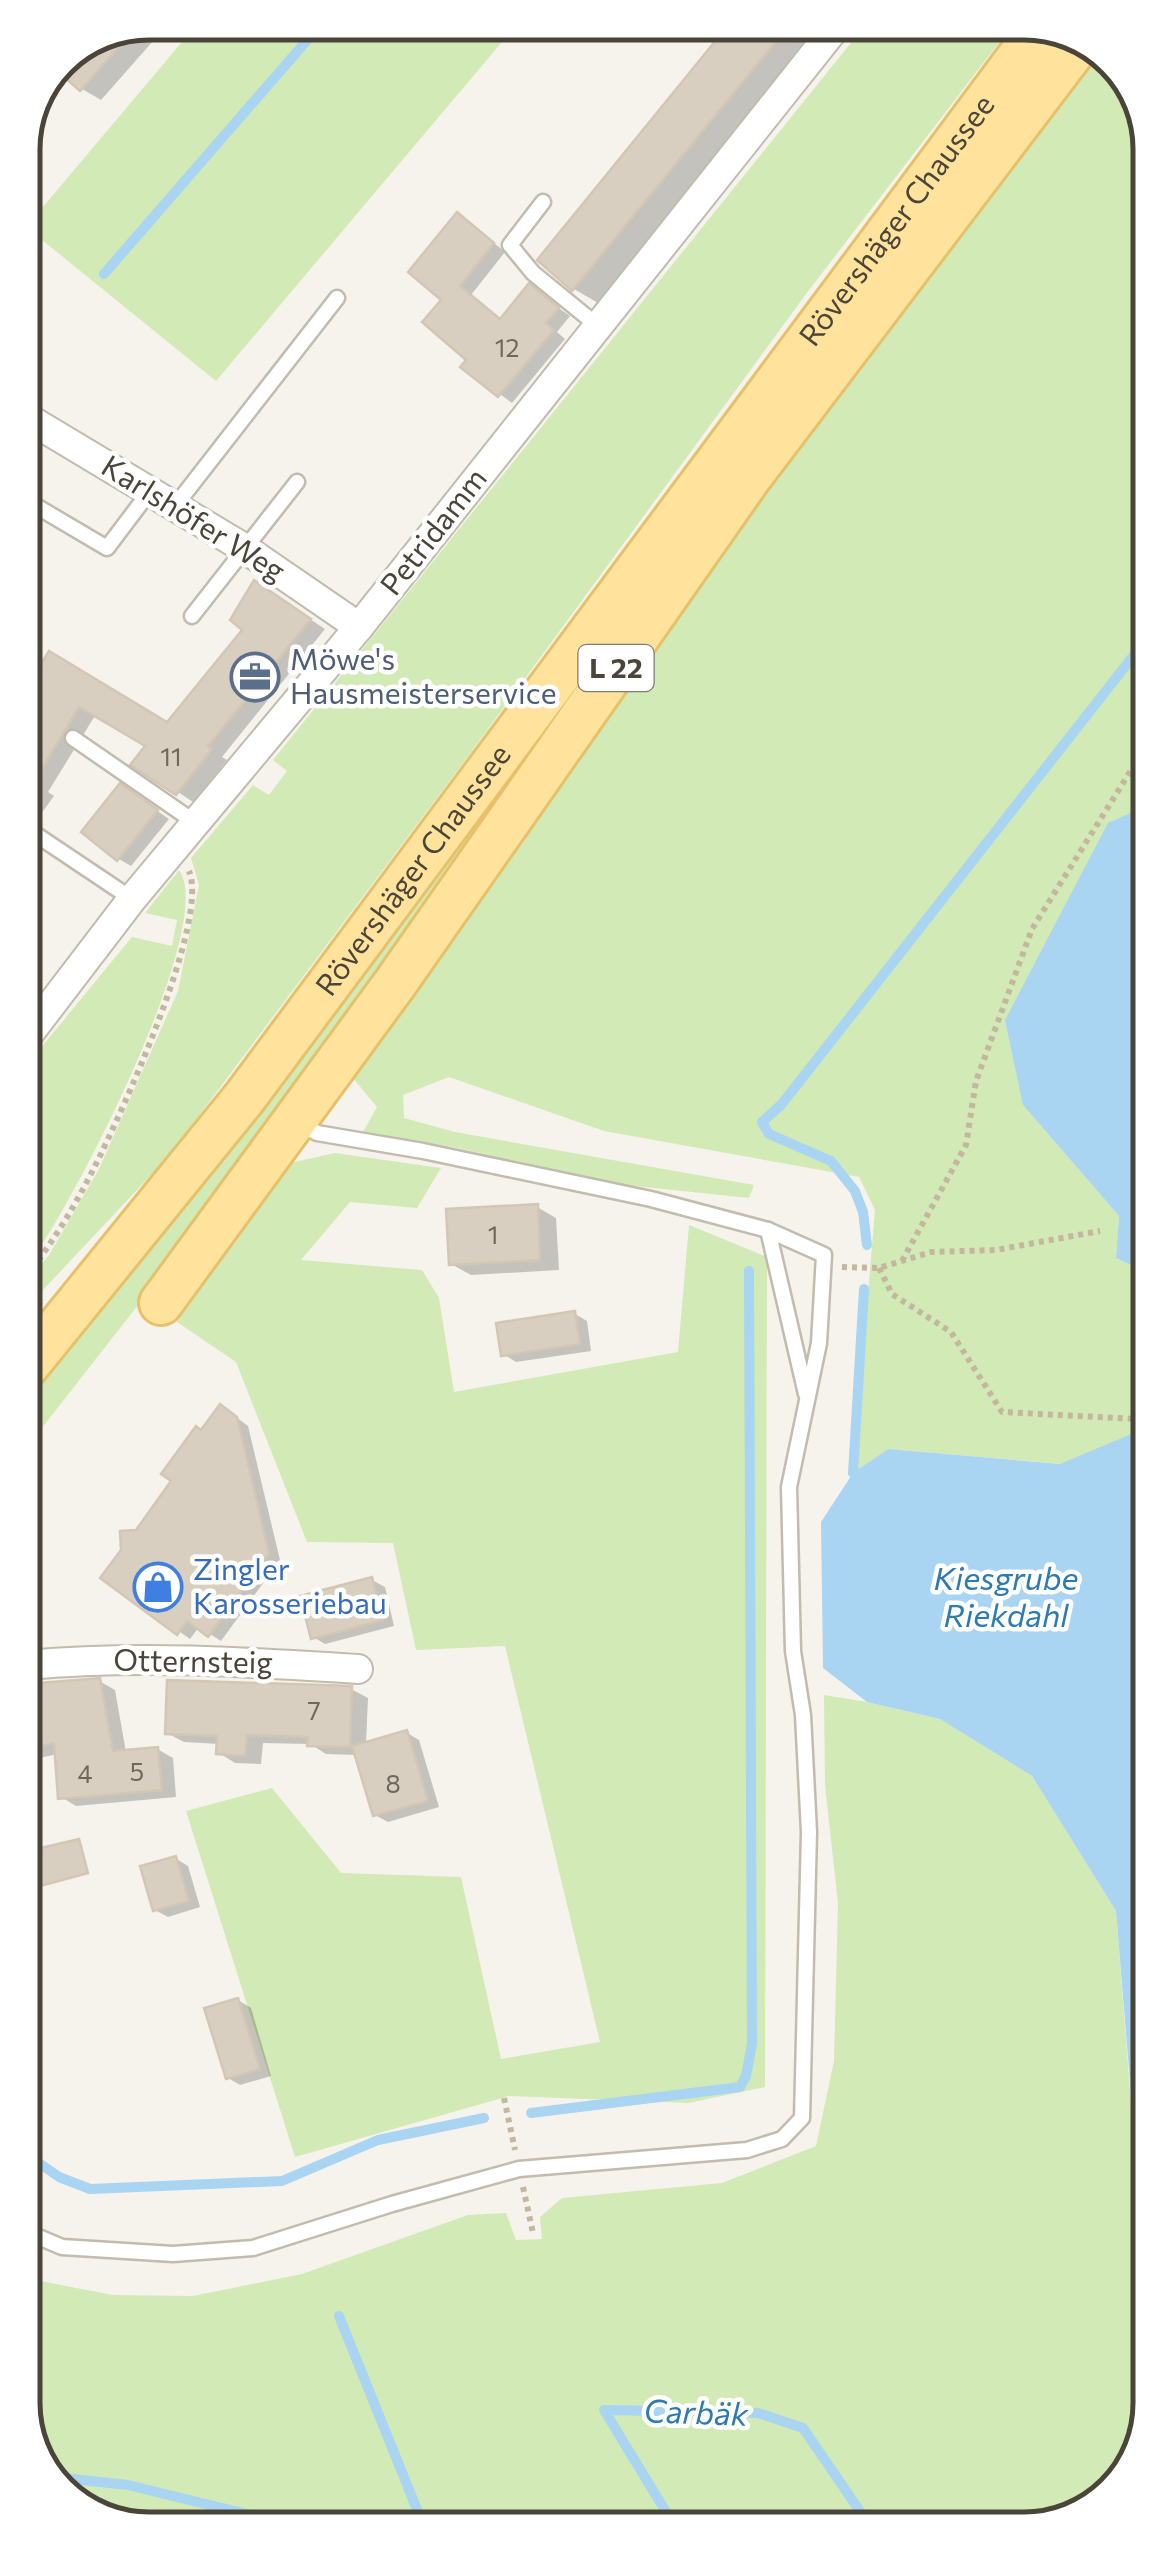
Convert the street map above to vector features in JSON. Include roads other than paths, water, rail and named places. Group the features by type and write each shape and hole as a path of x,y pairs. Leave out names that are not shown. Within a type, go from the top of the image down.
{"main road":[{"name":"Rövershäger Chaussee","path":"40,1350 245,1097 1032,40"},
{"name":"Rövershäger Chaussee","path":"162,1304 296,1122 749,478 1072,52"}],"street":[{"name":"Petridamm","path":"40,1019 132,899 358,627 825,40"},
{"name":"Karlshöfer Weg","path":"40,426 244,548 358,627"},
{"name":"Otternsteig","path":"40,1664 192,1659 358,1669"}],"lane":[{"path":"543,202 510,245 533,273 598,326"},
{"path":"175,506 337,298"},
{"path":"192,616 297,482"},
{"path":"40,509 106,548 150,491"},
{"path":"73,738 196,823"},
{"path":"40,837 132,899"},
{"path":"40,2238 62,2247 174,2254 252,2248 519,2170 747,2150 782,2138 802,2118 809,1832 803,1715 793,1651 789,1487 819,1343 824,1255 768,1230 650,1198 317,1133 296,1122"},
{"path":"768,1230 807,1399"}],"water":[{"path":"1133,812 1133,1266 1116,1258 1119,1216 1023,1105 1005,1020 1108,823"},
{"name":"Kiesgrube Riekdahl","path":"1133,1433 1133,2119 1116,1911 1032,1776 940,1719 867,1702 823,1668 821,1522 853,1473 888,1449 1060,1464"}],"waterway":[{"path":"104,274 307,40"},
{"path":"867,1245 863,1212 855,1191 831,1161 769,1134 762,1122 781,1105 1133,656"},
{"path":"531,2113 740,2087 746,2076 752,2044 749,1271"},
{"path":"853,1473 864,1289"},
{"path":"40,2164 59,2177 90,2189 282,2181 378,2140 484,2118"},
{"path":"339,2316 418,2512"},
{"name":"Carbäk","path":"666,2512 604,2410 758,2413 803,2428 861,2512"},
{"path":"71,2479 128,2485 238,2512"}],"place":[{"name":"Möwe's Hausmeisterservice","path":"255,677"},
{"name":"Zingler Karosseriebau","path":"158,1587"}]}
